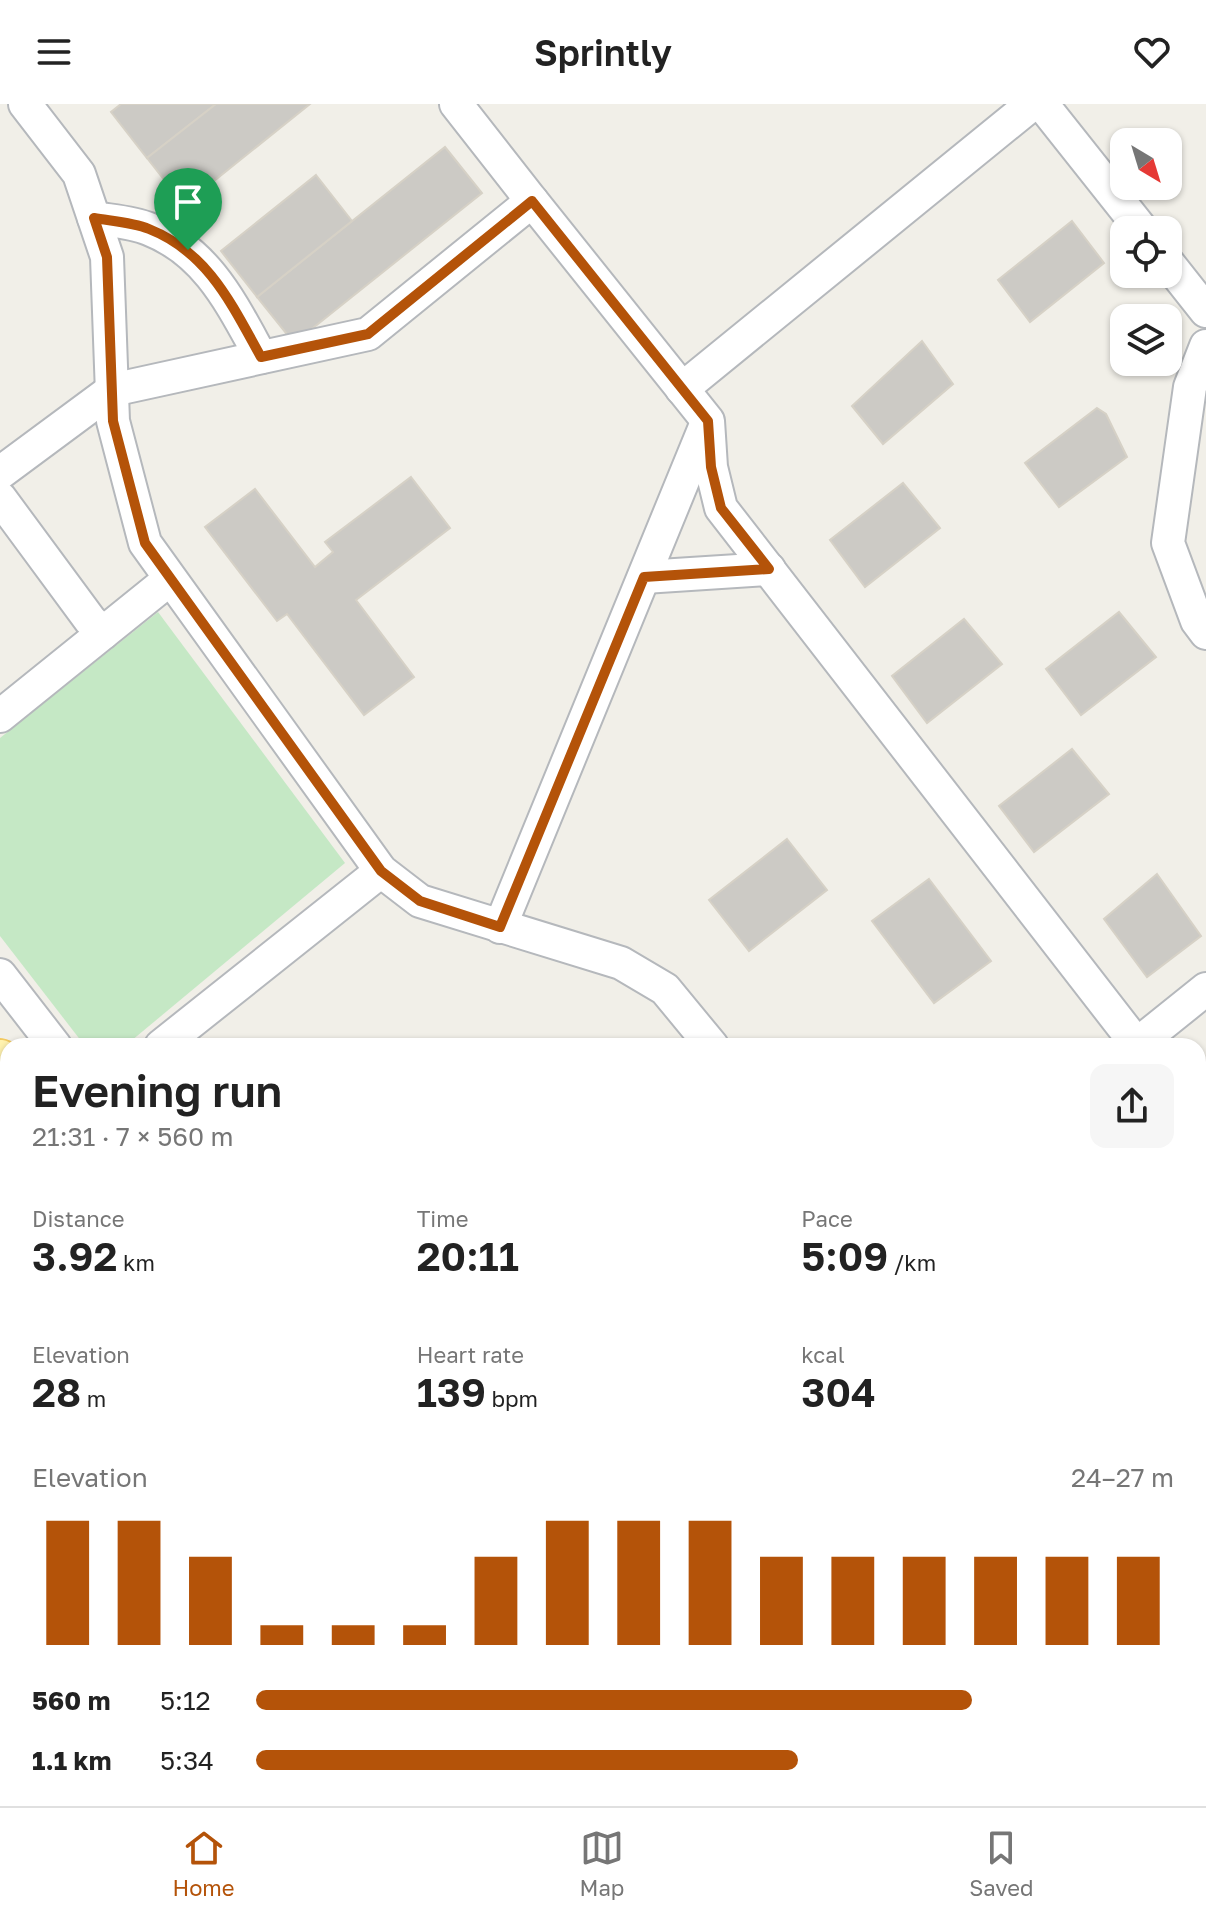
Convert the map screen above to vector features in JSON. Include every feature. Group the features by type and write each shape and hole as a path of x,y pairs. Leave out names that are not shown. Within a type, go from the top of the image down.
{"street":[{"path":"25,104 79,174 107,257 113,421 145,543 381,871 420,901 621,963 665,989 705,1038"},
{"path":"456,104 708,421 711,467 721,508 1131,1038"},
{"path":"682,389 1032,104"},
{"path":"1042,104 1131,216"},
{"path":"0,473 112,390 368,334 532,201"},
{"path":"94,218 147,228 188,250 222,288 261,357"},
{"path":"1182,281 1206,311"},
{"path":"1206,346 1190,387 1168,543 1197,621 1206,633"},
{"path":"500,927 708,421"},
{"path":"0,498 90,620 103,633"},
{"path":"644,577 769,569"},
{"path":"0,716 170,579"},
{"path":"171,1038 381,871"},
{"path":"0,975 49,1038"},
{"path":"1147,1038 1206,989"}],"green space":[{"path":"158,612 345,863 135,1038 79,1038 0,936 0,738"}],"building":[{"path":"121,104 216,104 147,158 111,112"},
{"path":"216,104 310,104 184,205 147,158"},
{"path":"445,147 482,193 294,343 257,297"},
{"path":"316,175 352,221 257,297 221,251"},
{"path":"1072,221 1104,263 1030,322 998,280"},
{"path":"922,341 953,384 883,444 852,406"},
{"path":"1097,408 1106,414 1127,457 1059,507 1025,463"},
{"path":"411,477 450,528 356,600 414,677 364,715 287,614 277,621 205,527 255,489 315,567 333,552 325,542"},
{"path":"903,483 940,528 865,587 830,540"},
{"path":"1119,612 1156,657 1081,715 1046,669"},
{"path":"964,619 1002,664 927,723 892,676"},
{"path":"1072,749 1109,794 1034,852 999,806"},
{"path":"787,839 827,890 749,951 709,900"},
{"path":"1157,874 1201,936 1147,977 1104,919"},
{"path":"929,879 991,961 934,1003 872,921"}],"route":[{"path":"532,201 708,421 711,467 721,508 769,569 644,577 500,927 420,901 381,871 145,543 113,421 107,257 94,218 147,228 188,250 222,288 261,357 368,334 532,201"}]}
